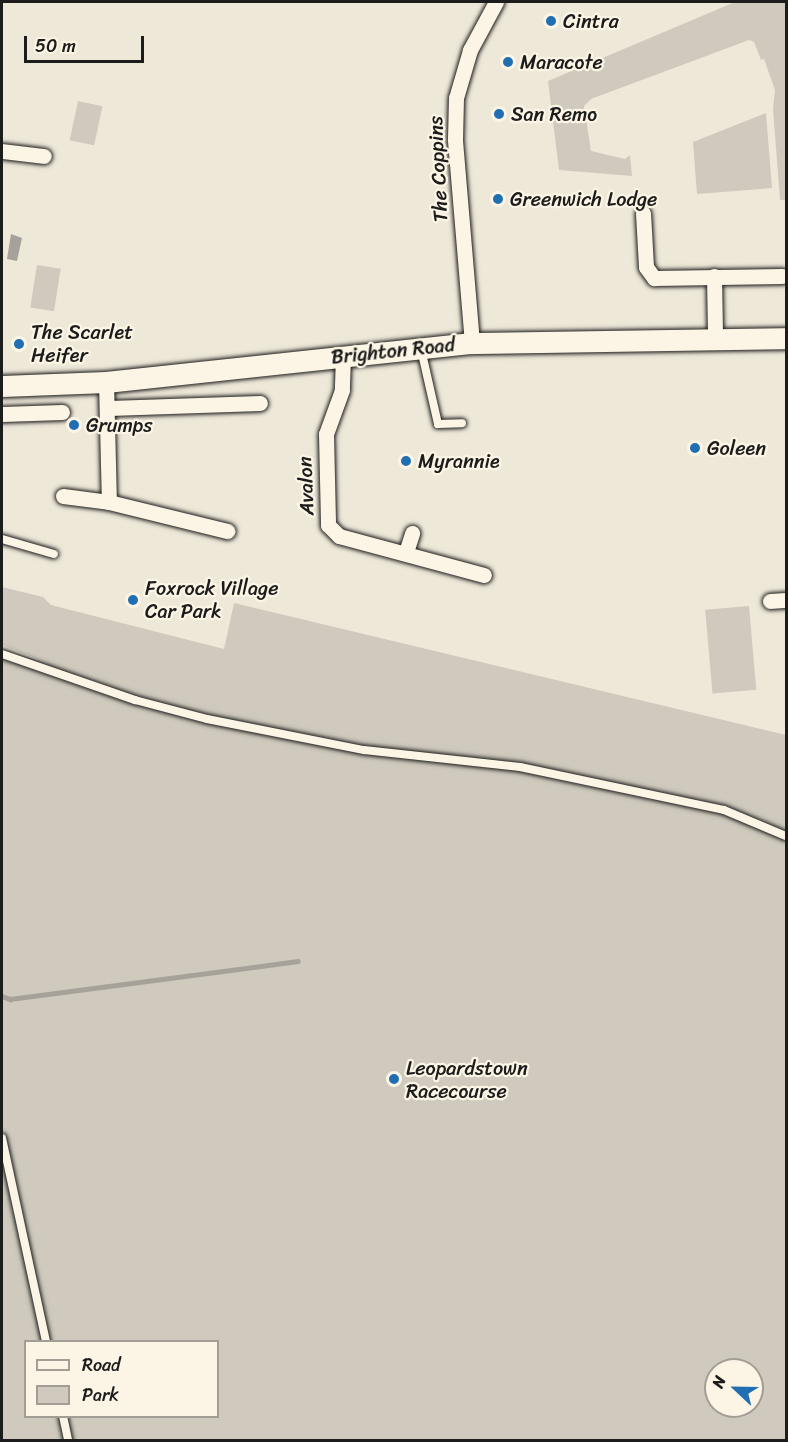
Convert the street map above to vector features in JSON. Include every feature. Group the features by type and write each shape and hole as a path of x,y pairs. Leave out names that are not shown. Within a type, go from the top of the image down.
{"street":[{"name":"The Coppins","path":"472,343 455,139 456,98 470,50 496,2"},
{"path":"2,151 44,156"},
{"path":"643,213 646,267 654,278 782,276"},
{"path":"714,276 714,336"},
{"name":"Brighton Road","path":"2,386 106,382 472,343 714,336 786,338"},
{"name":"Avalon","path":"343,356 342,390 326,434 325,517 332,531 339,536 406,552 484,575"},
{"path":"106,382 109,408 109,502"},
{"path":"109,408 260,403"},
{"path":"2,414 62,412"},
{"path":"63,496 214,520 227,531"},
{"path":"406,552 412,533"},
{"path":"770,601 786,600"}],"lane":[{"path":"421,348 438,424 462,423"},
{"path":"2,539 54,554"},
{"path":"2,654 135,700 207,719 364,750 520,767 724,810 786,836"},
{"path":"2,1138 46,1340"},
{"path":"63,1418 68,1440"}],"green space":[{"path":"735,2 786,2 786,200 780,200 773,109 775,90 764,59 761,60 754,42 749,40 591,99 584,106 591,151 625,159 630,155 632,176 559,170 548,81"},
{"path":"78,101 102,106 94,145 70,140"},
{"path":"766,113 772,188 697,194 693,142"},
{"path":"37,265 61,269 54,311 30,307"},
{"name":"Leopardstown Racecourse","path":"2,587 43,597 51,605 224,649 234,603 786,735 786,1440 2,1440 2,650 48,663 2,645"},
{"path":"749,606 756,690 712,694 705,610"}],"shaded area":[{"path":"11,234 22,238 17,261 7,259"}],"waterway":[{"path":"2,996 10,999 298,961"}],"place":[{"name":"Cintra","path":"551,21"},
{"name":"Maracote","path":"508,62"},
{"name":"San Remo","path":"499,114"},
{"name":"Greenwich Lodge","path":"498,199"},
{"name":"The Scarlet Heifer","path":"19,344"},
{"name":"Grumps","path":"74,425"},
{"name":"Goleen","path":"695,448"},
{"name":"Myrannie","path":"406,461"},
{"name":"Foxrock Village Car Park","path":"133,600"},
{"name":"Leopardstown Racecourse","path":"394,1079"}]}
